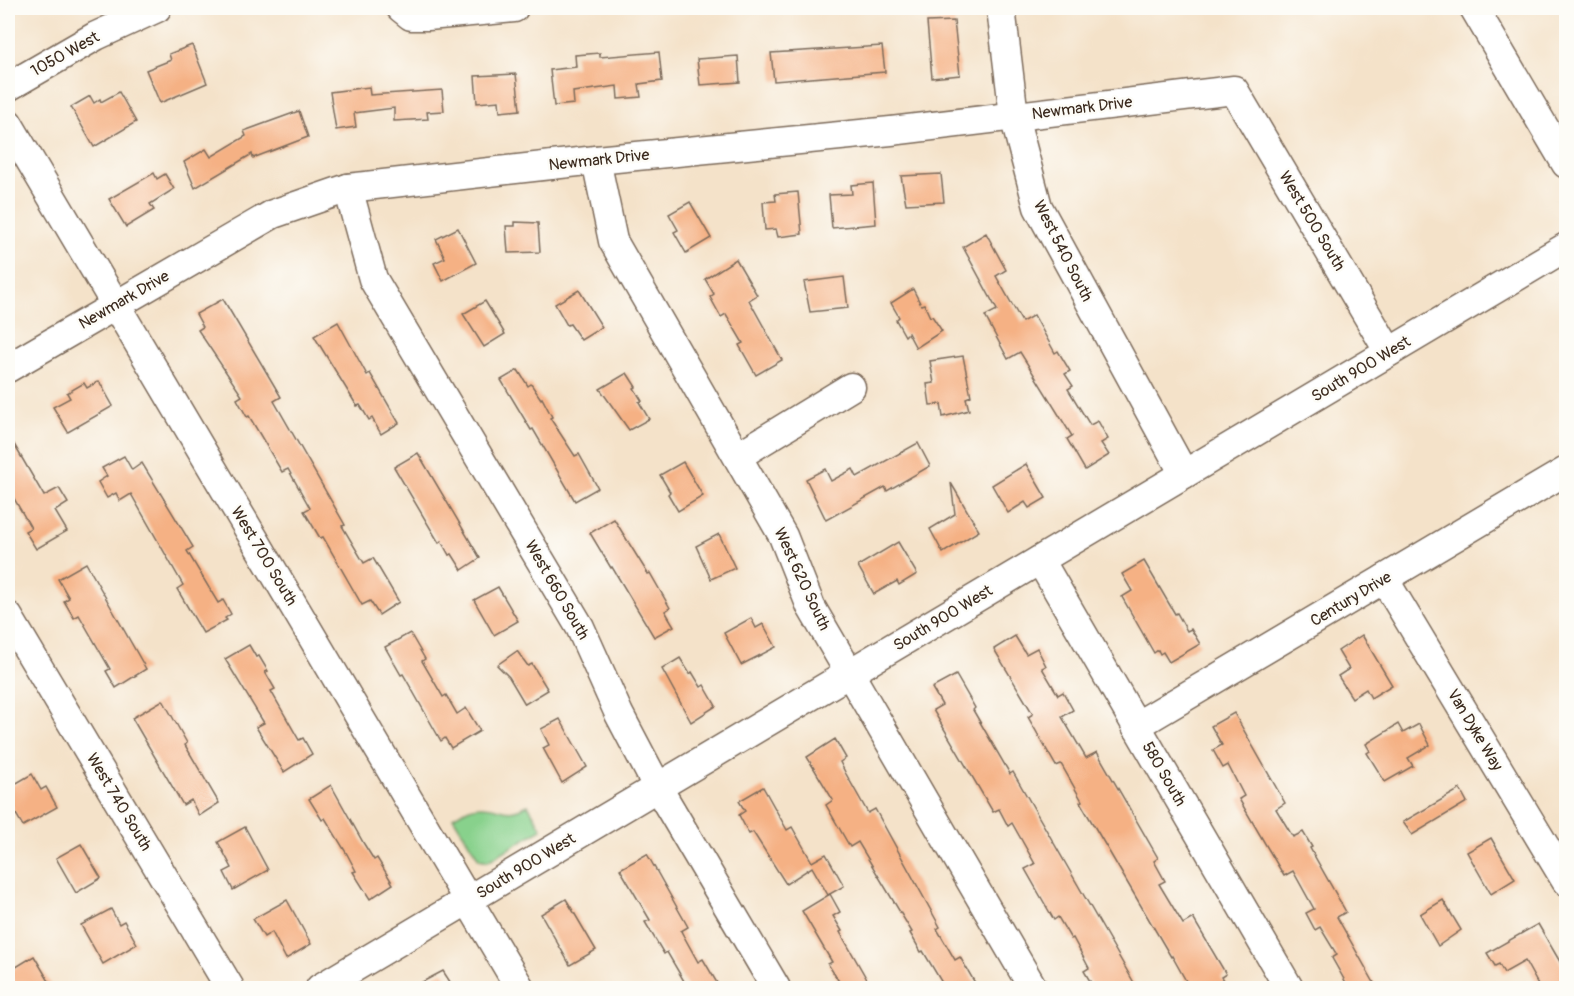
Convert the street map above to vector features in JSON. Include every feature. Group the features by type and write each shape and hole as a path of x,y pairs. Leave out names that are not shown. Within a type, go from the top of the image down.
{"street":[{"name":"1050 West","path":"8,87 96,36 157,8"},
{"path":"401,8 411,16 514,8"},
{"name":"West 540 South","path":"1001,8 1014,116 1038,207 1184,474"},
{"path":"1474,8 1566,164"},
{"name":"Newmark Drive","path":"8,368 273,213 348,189 597,160 891,131 1234,90"},
{"name":"West 500 South","path":"1234,90 1389,352"},
{"name":"West 700 South","path":"8,123 520,988"},
{"name":"West 620 South","path":"597,160 613,241 783,536 811,607 1033,988"},
{"name":"West 660 South","path":"348,189 373,279 580,627 619,714 658,788 776,988"},
{"name":"South 900 West","path":"320,988 1566,247"},
{"path":"738,456 851,387"},
{"name":"Century Drive","path":"1136,726 1566,471"},
{"name":"580 South","path":"1040,560 1289,988"},
{"name":"Van Dyke Way","path":"1384,579 1566,881"},
{"name":"West 740 South","path":"8,616 230,988"}],"green space":[{"path":"528,805 542,829 488,861 479,859 453,817 476,806 488,806 508,811"}],"building":[{"path":"954,21 960,75 932,78 927,22"},
{"path":"192,45 207,83 160,103 146,70 171,60 169,54"},
{"path":"882,46 885,72 774,81 771,53"},
{"path":"659,52 662,81 639,84 641,97 618,99 617,86 573,92 574,104 554,106 550,70 576,67 575,55 600,53 600,57"},
{"path":"738,56 740,82 700,85 697,59"},
{"path":"516,74 520,110 500,112 499,101 477,103 475,76"},
{"path":"369,87 370,95 442,90 444,111 427,112 428,119 394,121 394,108 354,113 356,127 336,130 330,92"},
{"path":"119,92 136,122 94,147 71,107 90,96 94,103 100,99 101,102"},
{"path":"299,111 308,137 253,158 252,154 195,188 184,162 206,149 211,157 246,136 244,131"},
{"path":"154,173 157,179 165,174 174,189 150,204 154,210 126,227 109,199"},
{"path":"941,174 944,202 906,204 901,176"},
{"path":"873,183 876,224 832,228 829,195 852,194 851,185"},
{"path":"798,192 802,234 778,237 776,229 765,230 763,202 776,201 775,194"},
{"path":"690,202 711,238 686,253 674,232 678,230 669,214"},
{"path":"515,222 538,223 540,252 508,253 506,226 515,226"},
{"path":"458,228 476,263 443,281 434,263 445,258 436,239"},
{"path":"986,233 1006,270 996,276 1022,322 1034,315 1055,353 1058,351 1070,371 1065,374 1073,386 1068,389 1090,425 1098,421 1108,439 1101,443 1109,455 1085,470 1067,439 1072,436 1020,352 1008,359 985,316 997,310 963,247"},
{"path":"736,259 757,295 749,300 782,360 756,375 739,345 743,343 726,314 721,317 710,297 714,294 705,279"},
{"path":"844,277 848,308 810,312 804,282"},
{"path":"913,289 921,305 924,304 930,317 932,316 942,331 916,348 908,333 905,336 896,320 899,317 891,303"},
{"path":"579,290 602,327 581,340 570,324 567,325 555,304"},
{"path":"223,299 281,397 274,401 345,525 342,526 364,563 373,558 399,602 379,615 370,601 362,605 323,537 320,538 304,511 310,508 288,469 282,472 237,399 242,396 198,330 203,327 196,314"},
{"path":"485,301 505,334 484,347 463,314"},
{"path":"338,322 367,375 370,373 399,423 381,434 372,418 369,420 360,405 357,406 314,336"},
{"path":"963,356 971,396 966,398 969,410 943,417 941,404 930,405 927,384 934,383 930,361"},
{"path":"518,370 528,386 531,384 542,398 552,417 550,418 575,456 579,454 598,488 575,501 501,380"},
{"path":"627,373 636,387 634,388 642,401 639,402 649,419 629,430 600,389"},
{"path":"99,381 113,406 68,432 53,407 70,398 67,393 84,383 87,388"},
{"path":"8,434 44,496 59,488 68,503 55,511 67,531 36,549 25,531 31,528 8,488"},
{"path":"918,443 930,466 887,491 885,487 826,520 806,479 825,469 831,481 853,469 857,477"},
{"path":"418,453 480,558 462,570 441,541 439,543 394,467"},
{"path":"124,456 132,470 142,463 193,547 187,551 218,603 223,600 231,614 225,618 227,620 203,633 177,589 183,585 131,494 120,501 116,493 107,498 98,482 107,476 102,468"},
{"path":"683,462 703,496 678,511 660,475"},
{"path":"1026,464 1046,498 1029,508 1025,502 1008,513 992,485"},
{"path":"951,483 979,531 943,553 930,529 955,514"},
{"path":"614,519 670,608 665,611 674,626 654,637 590,533"},
{"path":"719,534 735,568 711,579 696,546"},
{"path":"898,542 917,574 899,585 897,581 874,594 858,566"},
{"path":"1144,561 1175,614 1177,613 1187,631 1191,629 1200,644 1169,662 1163,652 1160,654 1158,650 1154,653 1122,597 1132,591 1122,574"},
{"path":"86,563 146,669 116,688 106,671 110,669 79,615 74,618 64,601 69,598 58,579"},
{"path":"498,587 518,621 494,635 474,600"},
{"path":"751,618 756,628 763,624 776,647 741,665 724,633"},
{"path":"410,633 425,659 422,661 443,697 446,695 457,714 466,708 480,731 451,748 445,738 441,741 385,647"},
{"path":"1362,635 1392,685 1371,698 1366,689 1352,698 1338,676 1349,669 1338,651"},
{"path":"1015,636 1026,654 1037,648 1046,666 1042,668 1058,695 1063,692 1073,710 1062,717 1086,758 1097,752 1158,858 1154,861 1165,881 1159,884 1183,924 1193,918 1226,974 1221,977 1228,988 1190,988 1171,957 1080,802 1082,801 1061,764 1056,766 1028,717 1033,714 994,649"},
{"path":"249,645 268,671 265,672 275,689 271,691 299,740 303,738 312,754 284,772 256,727 264,723 225,659"},
{"path":"517,651 528,666 532,664 548,690 525,704 509,677 497,665"},
{"path":"680,658 701,687 704,685 716,706 691,722 662,669"},
{"path":"956,675 975,708 973,710 1010,774 1013,772 1137,988 1094,988 1084,971 1089,968 1073,938 1071,939 1058,917 1054,920 1025,869 1035,864 1012,823 1008,826 999,809 993,812 933,710 942,705 932,688"},
{"path":"163,700 187,743 185,745 219,803 199,816 191,800 183,805 132,718"},
{"path":"1234,713 1285,803 1276,809 1293,837 1303,832 1346,912 1337,917 1377,988 1349,988 1332,958 1337,955 1320,927 1315,930 1306,913 1314,909 1293,871 1284,876 1239,799 1244,796 1228,765 1223,768 1213,750 1222,745 1211,726"},
{"path":"560,719 587,767 562,783 543,748 549,745 541,729"},
{"path":"1398,724 1403,733 1419,724 1430,745 1408,758 1413,766 1385,782 1367,753 1370,751 1366,744"},
{"path":"835,739 846,758 840,762 868,813 875,809 940,927 937,929 955,960 960,957 978,988 945,988 923,951 921,952 910,933 912,932 858,842 850,847 826,805 833,800 807,757"},
{"path":"32,774 41,790 46,787 57,807 23,826 8,800 8,788"},
{"path":"331,785 374,860 377,858 393,884 370,899 353,872 356,871 347,854 325,818 322,820 309,799"},
{"path":"763,787 787,830 792,827 812,862 826,854 844,886 828,895 812,867 786,884 753,832 749,834 739,815 745,811 739,801"},
{"path":"1460,789 1467,802 1412,835 1403,822"},
{"path":"245,827 268,870 233,890 224,872 232,868 218,842"},
{"path":"1491,838 1515,879 1491,894 1467,852"},
{"path":"81,844 101,878 76,893 56,858"},
{"path":"647,854 688,927 681,931 698,962 703,959 720,988 688,988 667,952 664,954 645,922 650,920 620,869"},
{"path":"830,894 840,912 833,916 842,931 840,932 869,983 861,988 843,988 828,964 832,962 802,911"},
{"path":"566,899 596,950 570,965 541,914"},
{"path":"287,900 311,944 286,959 272,932 264,937 253,919"},
{"path":"1443,900 1461,930 1438,946 1420,914"},
{"path":"111,909 119,924 124,921 137,944 103,964 81,925"},
{"path":"1538,924 1566,972 1566,988 1540,988 1525,961 1504,973 1499,964 1495,966 1487,953"},
{"path":"34,956 53,988 18,988 8,972"},
{"path":"443,971 454,988 411,988"}]}
